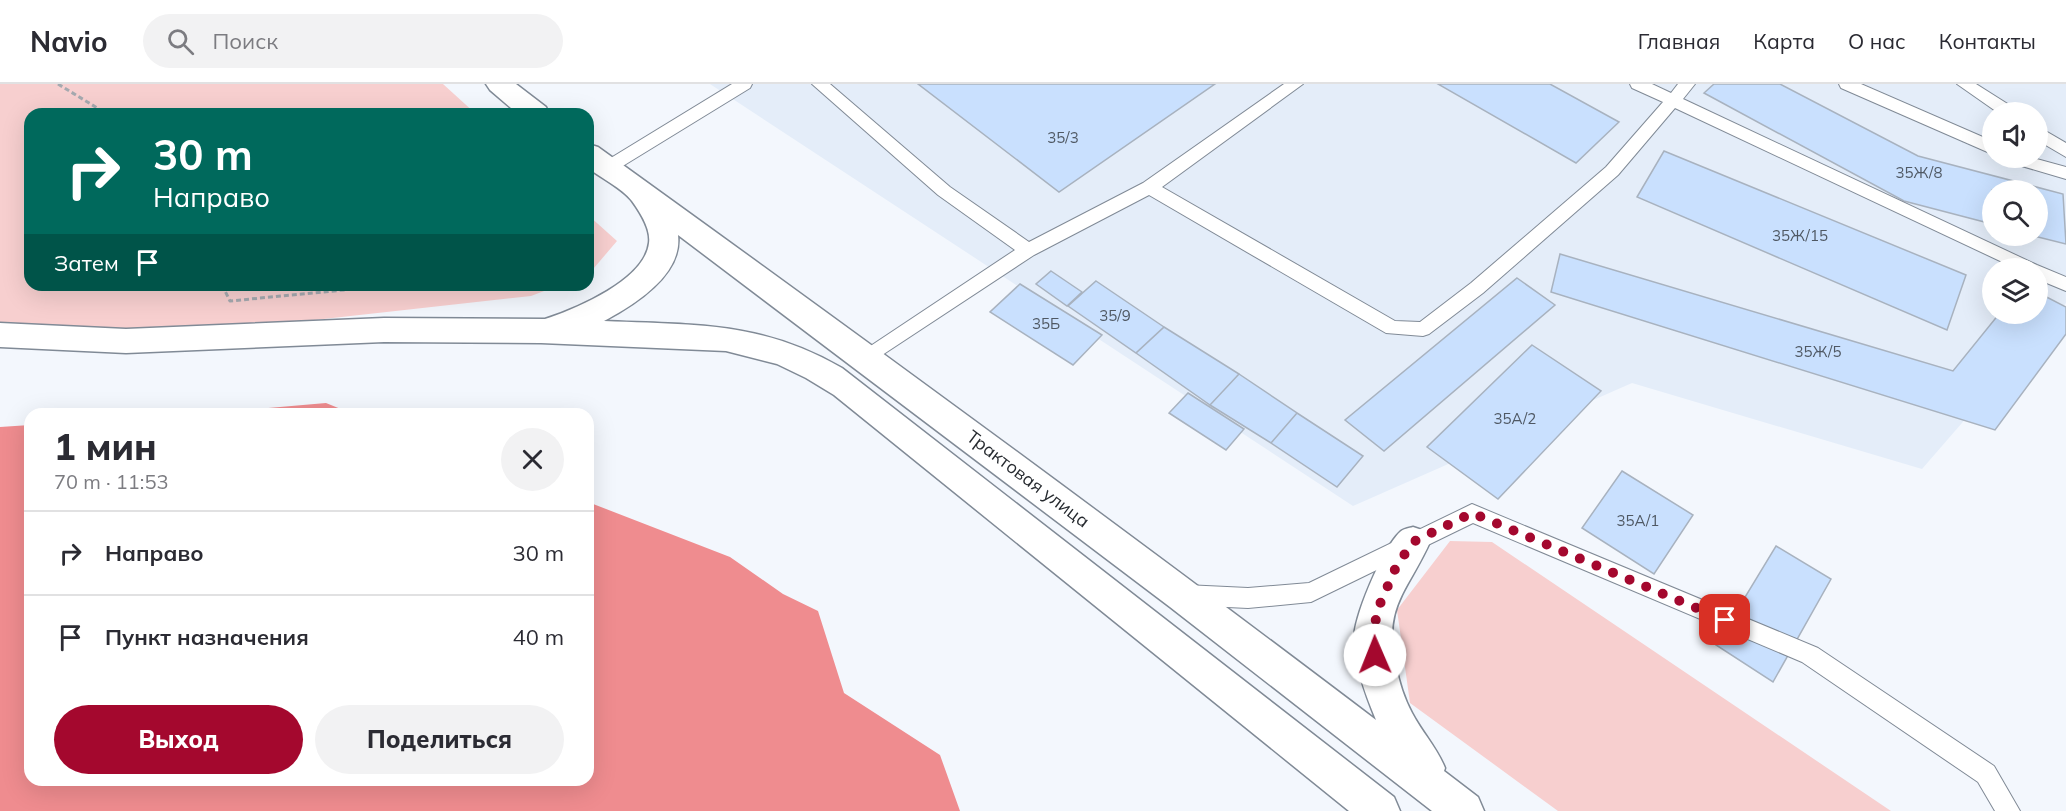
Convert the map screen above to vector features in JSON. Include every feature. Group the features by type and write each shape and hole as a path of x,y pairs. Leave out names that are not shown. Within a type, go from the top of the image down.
{"main road":[{"path":"499,84 529,108"},
{"name":"Трактовая улица","path":"597,161 639,189 867,358 1183,595 1459,807"},
{"path":"541,331 570,323 607,304 646,277 657,263 664,246 663,233 639,189"},
{"path":"0,335 126,341 384,330 541,331 749,342 801,359 845,386 1380,811"},
{"path":"1413,542 1396,567 1380,604 1371,638 1382,689 1402,737 1459,807"}],"lane":[{"path":"597,161 744,84"},
{"path":"820,84 944,191 1028,250"},
{"path":"867,358 1028,250 1149,187 1295,84"},
{"path":"1638,84 2009,258"},
{"path":"1149,187 1392,328 1422,329 1477,288 1612,171 1688,84"},
{"path":"1847,84 1982,144"},
{"path":"1965,84 1993,102"},
{"path":"2048,139 2066,151"},
{"path":"2048,167 2066,172"},
{"path":"2048,277 2066,284"},
{"path":"1183,595 1248,598 1311,592 1472,513 1810,655 1986,774 2007,811"}],"path":[{"path":"58,84 97,108"},
{"path":"225,291 230,301 319,291"}],"shaded area":[{"path":"0,84 443,84 469,108 24,108 24,291 544,291 531,296 126,341 0,331"},
{"path":"710,84 2066,84 2066,303 2048,324 2048,258 1982,258 1982,324 2048,324 1922,469 1632,383 1353,506"},
{"path":"594,220 617,241 594,268"},
{"path":"326,403 338,408 268,408"},
{"path":"24,425 24,786 594,786 594,504 730,557 783,594 818,611 844,693 940,755 960,811 0,811 0,427"},
{"path":"1450,541 1492,542 1891,811 1558,811 1410,703 1397,610"}],"building":[{"path":"918,84 1215,84 1059,192"},
{"path":"1438,84 1550,84 1619,122 1576,163"},
{"path":"1714,84 1780,84 1918,156 2010,180 1982,180 1982,221 1904,201 1704,93"},
{"path":"1664,151 1966,275 1947,330 1637,197"},
{"path":"2048,190 2063,194 2066,244 2048,240"},
{"path":"1560,254 1953,371 1991,324 2048,324 2048,298 2066,307 2066,334 1995,430 1551,292"},
{"path":"1051,271 1082,292 1067,306 1036,284"},
{"path":"1517,278 1555,305 1384,451 1345,420"},
{"path":"1096,281 1164,327 1136,353 1068,306"},
{"path":"1020,284 1102,335 1073,365 990,312"},
{"path":"1164,327 1239,374 1210,405 1136,353"},
{"path":"1532,345 1601,391 1498,499 1427,447"},
{"path":"1239,374 1297,413 1271,443 1210,405"},
{"path":"1188,393 1244,429 1226,450 1169,413"},
{"path":"1297,413 1363,456 1337,487 1271,443"},
{"path":"1622,471 1693,515 1654,574 1582,528"},
{"path":"1776,546 1831,579 1773,682 1716,645"}],"route":[{"path":"1375,655 1371,638 1380,604 1396,567 1413,542 1472,513 1725,620"}]}
